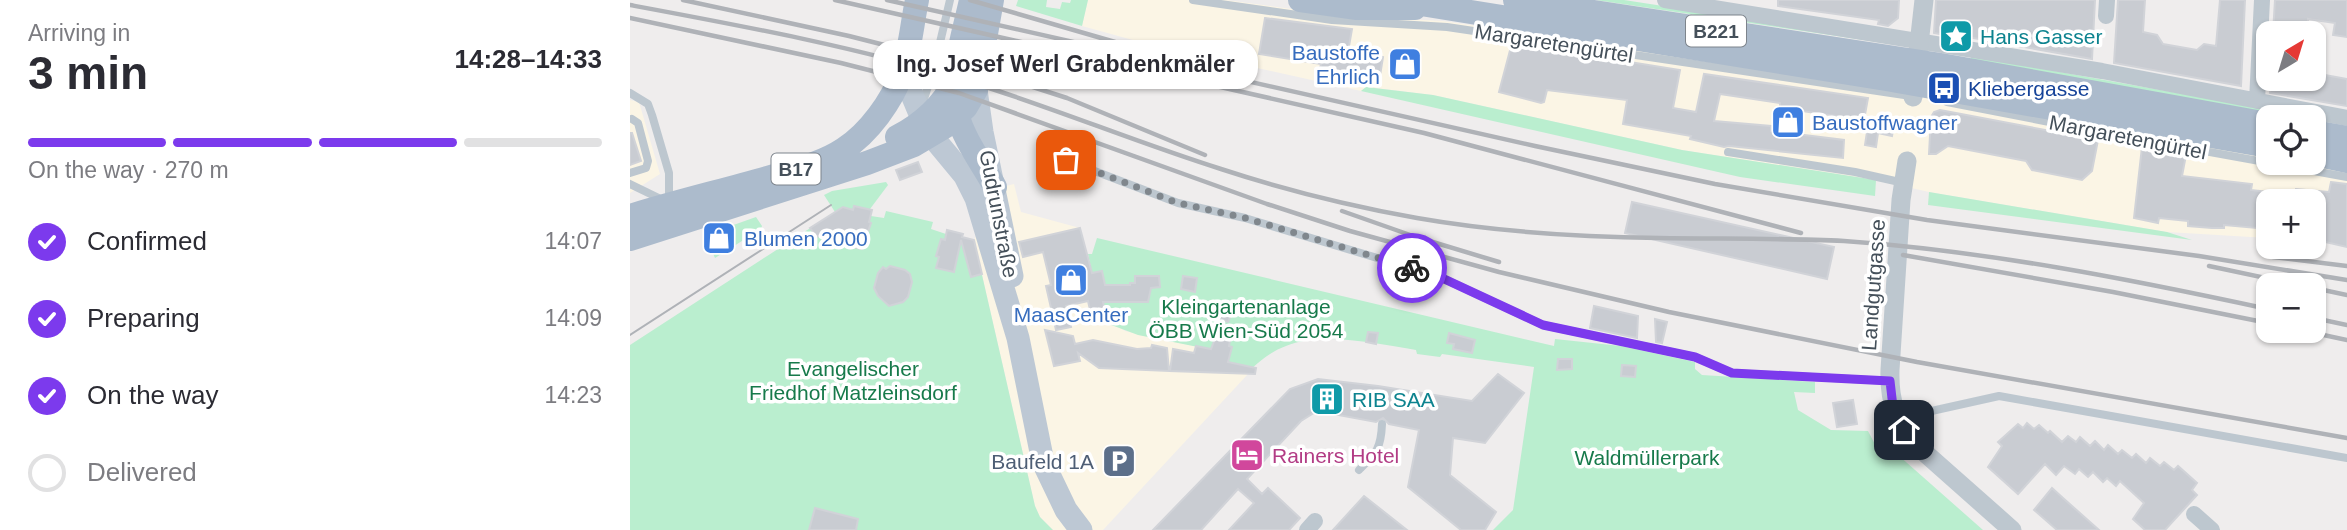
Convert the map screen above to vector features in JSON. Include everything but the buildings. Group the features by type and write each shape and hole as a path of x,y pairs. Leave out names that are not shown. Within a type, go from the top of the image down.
{"main road":[{"name":"B17","path":"630,216 780,174 834,155 861,134 876,117 899,80 917,0"},
{"name":"B17","path":"630,239 799,186 914,145 925,124 951,113 971,0"},
{"name":"B17","path":"955,80 992,0"},
{"path":"1300,0 1357,8 1447,8"},
{"name":"Margaretengürtel","path":"1396,0 1778,74 1923,80 2256,122"},
{"name":"Margaretengürtel","path":"1515,0 2256,144"},
{"name":"Gudrunstraße","path":"899,80 925,124 965,176 976,198 1018,338 1043,463 1066,510 1081,530"},
{"name":"Gudrunstraße","path":"955,80 982,132 1013,280 1018,338"},
{"path":"951,113 995,187"},
{"path":"2326,134 2347,138"},
{"path":"2326,157 2347,161"}],"street":[{"name":"Margaretengürtel","path":"1671,0 1923,80 2257,100 2347,118"},
{"path":"1923,80 1924,0"},
{"path":"2257,100 2262,0"},
{"name":"Landgutgasse","path":"1908,162 1904,183 1890,397 1897,419 1916,445 2012,530"},
{"path":"2194,514 2212,530"}],"lane":[{"path":"950,0 955,80"},
{"name":"Margaretengürtel","path":"1193,0 1332,20 1447,27 1778,74"},
{"path":"951,113 937,90 955,80"},
{"path":"925,124 923,99 955,80"},
{"name":"Margaretengürtel","path":"1923,80 2116,135 2347,177"},
{"path":"630,93 648,104 652,115 669,173 669,203 630,184"},
{"path":"630,173 646,168 648,161 640,145 638,123 632,118"},
{"path":"1728,152 1855,172 1904,183"},
{"path":"1052,155 1178,203 1245,218 1440,277 1543,325 1695,357 1732,373 1890,381"},
{"path":"1897,419 1999,396 2347,458"},
{"path":"1359,470 1377,452 1381,443 1382,424"}],"shaded area":[{"path":"1088,0 1226,0 1335,15 1443,21 1757,67 2256,155 2256,175 2326,175 2326,168 2347,172 2347,247 2326,243 2326,189 2256,189 2256,237 2167,232 1929,192 1876,180 1682,150 1433,95 1367,87 1361,91 1140,42 1082,26"},
{"path":"630,100 639,102 660,174 630,193"},
{"path":"1014,184 1021,212 1080,228 1098,298 1103,298 1107,320 1125,331 1219,351 1248,374 1103,530 1053,530 1040,517 1035,506 974,240 1006,186"}],"green space":[{"path":"1018,0 1047,0 1046,7 1060,9 1062,2 1088,0 1082,26 1016,6"},
{"path":"1596,0 1624,0 1896,42 1897,45"},
{"path":"1971,56 2256,107 2256,112 1971,61"},
{"path":"1366,87 1433,95 1682,150 1876,180 1875,196 1740,177 1361,91"},
{"name":"Evangelischer Friedhof Matzleinsdorf","path":"886,182 888,185 870,209 871,216 884,218 886,211 933,222 931,229 946,234 947,230 963,234 962,237 974,240 1035,506 1040,517 1053,530 630,530 630,345 835,212 824,195 832,191"},
{"path":"1929,192 2167,232 2192,240 1928,205"},
{"path":"756,217 761,229 715,258 711,249 730,242 725,228"},
{"name":"Waldmüllerpark","path":"1097,238 1554,346 1555,339 1621,346 1695,362 1695,369 1702,375 1815,382 1815,393 1794,392 1798,410 1831,430 1868,431 1877,448 1889,447 1983,530 1493,530 1513,510 1534,367 1442,354 1440,357 1417,354 1416,350 1368,342 1316,339 1276,350 1250,370 1217,360 1218,351 1138,335 1106,323 1103,298 1098,299 1088,254 1092,254"}],"tram line":[{"path":"630,335 831,205"}],"railway":[{"path":"683,0 849,36 967,66 1067,98 1205,155"},
{"path":"835,0 1424,133 1801,233"},
{"path":"887,0 1715,184 1927,220 2199,256 2347,280"},
{"path":"970,0 1115,42"},
{"path":"630,5 800,38 926,69 999,91 1245,177 1318,197 1417,218 1477,227 1568,235 1821,240 1898,246 2058,268 2256,306"},
{"path":"630,18 841,63 959,93 1267,204 1350,231 1499,272 1669,312 1917,362 2347,438"},
{"path":"1342,211 1499,262"},
{"path":"1903,255 2256,321"},
{"path":"2289,259 2347,266"},
{"path":"2209,266 2256,276"},
{"path":"2326,291 2347,295"},
{"path":"2326,321 2347,325"},
{"path":"2326,336 2347,340"}],"way so far":[{"path":"1066,160 1178,203 1245,218 1412,268"}],"place":[{"name":"Hans Gasser","path":"1956,36"},
{"name":"Baustoffe Ehrlich","path":"1405,64"},
{"name":"Kliebergasse","path":"1944,88"},
{"name":"Baustoffwagner","path":"1788,122"},
{"name":"Ing. Josef Werl Grabdenkmäler","path":"1066,160"},
{"name":"Blumen 2000","path":"719,238"},
{"name":"MaasCenter","path":"1071,280"},
{"name":"RIB SAA","path":"1327,399"},
{"name":"Rainers Hotel","path":"1247,455"},
{"name":"Baufeld 1A","path":"1119,461"}],"route":[{"path":"1412,268 1440,277 1543,325 1695,357 1732,373 1890,381 1890,397 1897,419 1904,430"}],"park label":[{"name":"Kleingartenanlage ÖBB Wien-Süd 2054","path":"1246,318"}]}
